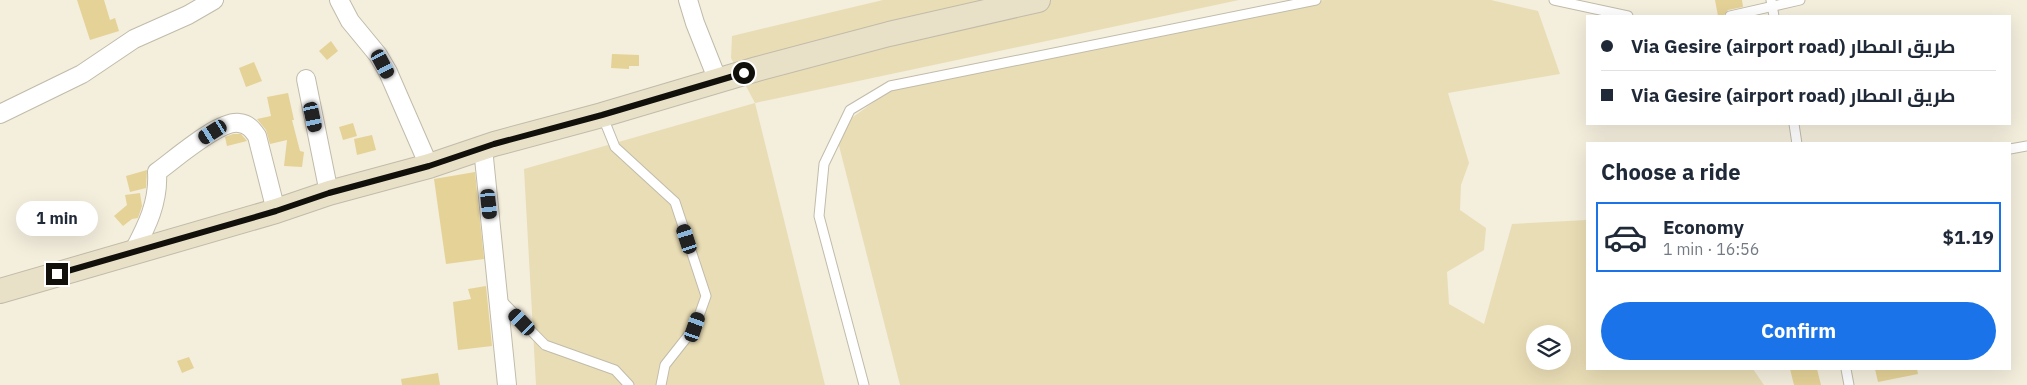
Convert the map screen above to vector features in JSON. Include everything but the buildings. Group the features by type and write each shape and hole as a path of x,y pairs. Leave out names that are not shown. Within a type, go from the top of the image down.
{"main road":[{"path":"0,291 276,211 329,193 429,166 483,148 889,34 1038,0"}],"street":[{"path":"0,114 82,74 134,39 188,15 214,0"},
{"path":"339,0 350,21 378,54 385,66 429,166"},
{"path":"688,0 694,23 718,82"},
{"path":"306,79 329,193"},
{"path":"133,252 147,225 157,199 157,172 190,147 224,125 238,123 250,127 257,136 276,211"},
{"path":"483,148 507,385"}],"lane":[{"path":"864,385 819,216 824,164 850,110 890,86 1316,0"},
{"path":"1554,0 1623,15"},
{"path":"1733,15 1772,3 1800,0"},
{"path":"602,115 614,147 675,202 706,296 695,327 665,365 661,385"},
{"path":"1794,125 1797,142"},
{"path":"2011,149 2027,146"},
{"path":"499,298 545,345 615,370 628,385"},
{"path":"1846,370 1849,385"}],"shaded area":[{"path":"883,0 1239,0 755,103 731,58 732,36"},
{"path":"1324,0 1491,0 1538,11 1560,74 1448,93 1469,163 1461,185 1460,210 1486,228 1484,250 1447,272 1449,304 1484,324 1512,224 1586,220 1586,370 1754,370 1764,385 900,385 835,130 900,83"},
{"path":"755,103 825,385 536,385 524,169"}],"route":[{"path":"57,274 276,211 329,193 429,166 494,144 602,115 744,73"}]}
